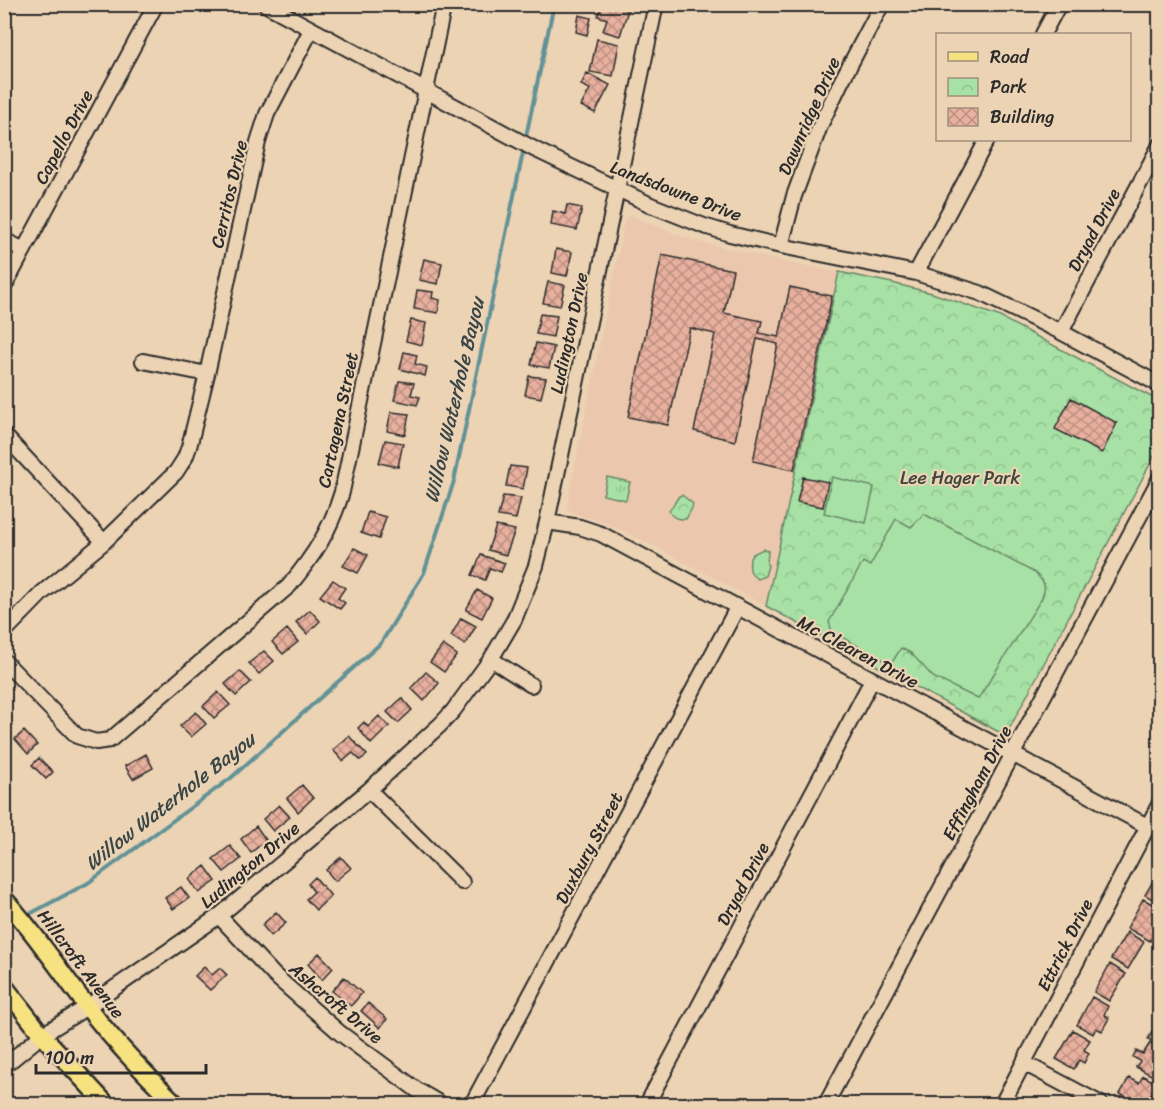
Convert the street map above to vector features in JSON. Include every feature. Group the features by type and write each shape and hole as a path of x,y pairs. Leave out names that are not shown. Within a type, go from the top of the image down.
{"main road":[{"name":"Hillcroft Avenue","path":"9,903 33,932 87,1007 132,1060 176,1104"},
{"path":"4,986 42,1035 106,1104"}],"street":[{"name":"Capello Drive","path":"4,287 156,4"},
{"name":"Landsdowne Drive","path":"265,4 536,150 651,205 730,234 916,273 980,293 1061,332 1160,385"},
{"name":"Cartagena Street","path":"4,661 77,736 96,742 110,740 289,586 309,562 335,516 342,492 444,4"},
{"name":"Ludington Drive","path":"4,1066 42,1035 87,1007 219,916 422,742 453,711 491,660 514,620 536,566 656,4"},
{"name":"Dawnridge Drive","path":"782,246 794,196 820,126 882,4"},
{"path":"1044,33 1059,4"},
{"name":"Cerritos Drive","path":"4,632 42,593 104,542 176,472 184,458 189,447 207,374 258,142 267,114 312,30"},
{"path":"916,273 986,141"},
{"name":"Dryad Drive","path":"1061,332 1160,145"},
{"path":"4,240 24,250"},
{"path":"143,361 207,374"},
{"path":"4,435 104,542"},
{"name":"Effingham Drive","path":"826,1104 1160,478"},
{"name":"Mc Clearen Drive","path":"547,522 580,527 601,534 1147,826"},
{"name":"Duxbury Street","path":"472,1104 737,608"},
{"path":"491,660 531,685"},
{"name":"Dryad Drive","path":"646,1104 872,680"},
{"path":"369,789 462,882"},
{"name":"Ettrick Drive","path":"1002,1104 1160,803"},
{"name":"Ashcroft Drive","path":"219,916 274,975 340,1032 417,1090 441,1104"},
{"path":"1024,1063 1101,1104"}],"shaded area":[{"path":"631,216 691,240 839,272 766,606 652,545 610,525 570,512 567,506 625,220"}],"green space":[{"name":"Lee Hager Park","path":"839,272 932,293 998,316 1159,401 1159,447 1007,733 997,731 766,606"},
{"path":"607,477 630,482 626,500 603,495"},
{"path":"832,477 874,487 866,523 824,513"},
{"path":"682,495 693,504 686,519 676,518 669,511"},
{"path":"924,514 1035,573 1044,584 1042,598 978,699 933,677 911,653 901,648 891,664 832,632 829,622 863,562 870,566 896,519 911,527"},
{"path":"763,549 768,551 768,566 765,576 758,579 750,570 750,558"}],"building":[{"path":"602,4 628,10 620,36 603,31 607,19 598,16"},
{"path":"579,15 591,18 587,35 576,32"},
{"path":"597,39 619,44 613,76 590,72"},
{"path":"587,73 610,85 595,113 581,106 590,89 581,85"},
{"path":"567,205 582,208 577,230 551,225 553,211 565,214"},
{"path":"556,249 572,252 567,276 552,273"},
{"path":"662,255 733,270 724,313 762,321 759,333 779,337 790,287 832,296 794,470 753,461 778,344 757,339 735,441 694,431 715,334 690,328 668,425 628,417"},
{"path":"424,259 442,263 438,284 419,280"},
{"path":"548,282 565,285 560,306 543,303"},
{"path":"417,290 433,292 432,298 440,300 438,313 414,309"},
{"path":"540,314 557,316 553,337 536,334"},
{"path":"411,320 426,323 422,345 406,341"},
{"path":"536,343 554,347 549,368 531,365"},
{"path":"404,352 417,355 415,364 427,367 425,376 400,369"},
{"path":"529,376 546,378 541,398 525,395"},
{"path":"399,381 414,383 411,395 420,397 417,405 394,400"},
{"path":"1071,398 1117,423 1102,453 1055,429"},
{"path":"391,412 409,414 405,435 387,431"},
{"path":"385,440 403,443 398,467 379,463"},
{"path":"510,466 527,468 523,489 506,486"},
{"path":"803,477 828,482 823,507 797,502"},
{"path":"503,496 521,498 516,519 498,516"},
{"path":"368,512 386,517 379,539 361,533"},
{"path":"496,526 515,530 506,555 488,550"},
{"path":"354,548 368,555 358,573 343,566"},
{"path":"481,555 505,563 501,572 490,568 485,580 472,575"},
{"path":"333,580 345,588 338,598 345,603 340,609 320,596"},
{"path":"477,590 492,598 482,618 466,610"},
{"path":"310,610 320,621 307,634 296,622"},
{"path":"461,618 476,626 465,645 451,636"},
{"path":"287,629 298,642 283,654 272,642"},
{"path":"443,645 457,655 444,672 430,662"},
{"path":"264,651 274,661 259,674 249,663"},
{"path":"240,671 251,682 236,696 225,684"},
{"path":"426,672 439,683 424,701 411,688"},
{"path":"218,692 230,705 214,718 203,706"},
{"path":"402,698 412,710 398,723 387,712"},
{"path":"196,712 206,724 191,737 180,726"},
{"path":"379,716 389,726 371,744 358,728 364,722 368,727"},
{"path":"24,731 37,745 28,754 15,739"},
{"path":"349,736 367,755 360,760 353,753 343,761 333,750"},
{"path":"146,754 153,768 133,779 125,766"},
{"path":"39,758 53,772 46,779 32,765"},
{"path":"302,785 313,798 298,812 287,798"},
{"path":"279,805 290,817 273,831 263,819"},
{"path":"256,826 266,840 251,853 241,839"},
{"path":"230,846 241,859 224,872 213,859"},
{"path":"341,857 351,868 335,881 326,870"},
{"path":"205,866 216,881 199,893 189,879"},
{"path":"1160,869 1160,903 1145,895"},
{"path":"315,877 331,896 316,910 306,899 314,892 308,884"},
{"path":"181,887 189,898 173,909 165,898"},
{"path":"1143,899 1160,908 1160,924 1150,941 1127,928"},
{"path":"276,912 286,923 271,936 262,925"},
{"path":"1127,932 1144,942 1128,969 1111,959"},
{"path":"319,953 333,968 322,980 308,964"},
{"path":"1110,964 1126,974 1109,1001 1094,992"},
{"path":"204,967 212,975 220,968 227,975 210,990 195,976"},
{"path":"344,977 362,993 351,1006 332,991"},
{"path":"1092,997 1108,1006 1104,1015 1109,1018 1102,1031 1096,1028 1093,1034 1077,1025"},
{"path":"368,1003 387,1019 380,1028 361,1011"},
{"path":"1155,1027 1160,1029 1160,1045 1148,1039"},
{"path":"1073,1030 1090,1040 1084,1050 1089,1053 1084,1063 1079,1060 1074,1069 1056,1059"},
{"path":"1150,1043 1160,1048 1160,1069 1155,1077 1136,1067 1140,1061 1133,1057 1136,1051 1143,1054"},
{"path":"1143,1076 1157,1083 1146,1104 1140,1104 1120,1094 1129,1078 1139,1083"}],"waterway":[{"name":"Willow Waterhole Bayou","path":"525,141 554,4"},
{"name":"Willow Waterhole Bayou","path":"24,917 88,883 231,778 381,643 424,573 454,481 524,148"},
{"name":"Willow Waterhole Bayou","path":"4,927 17,920"}]}
